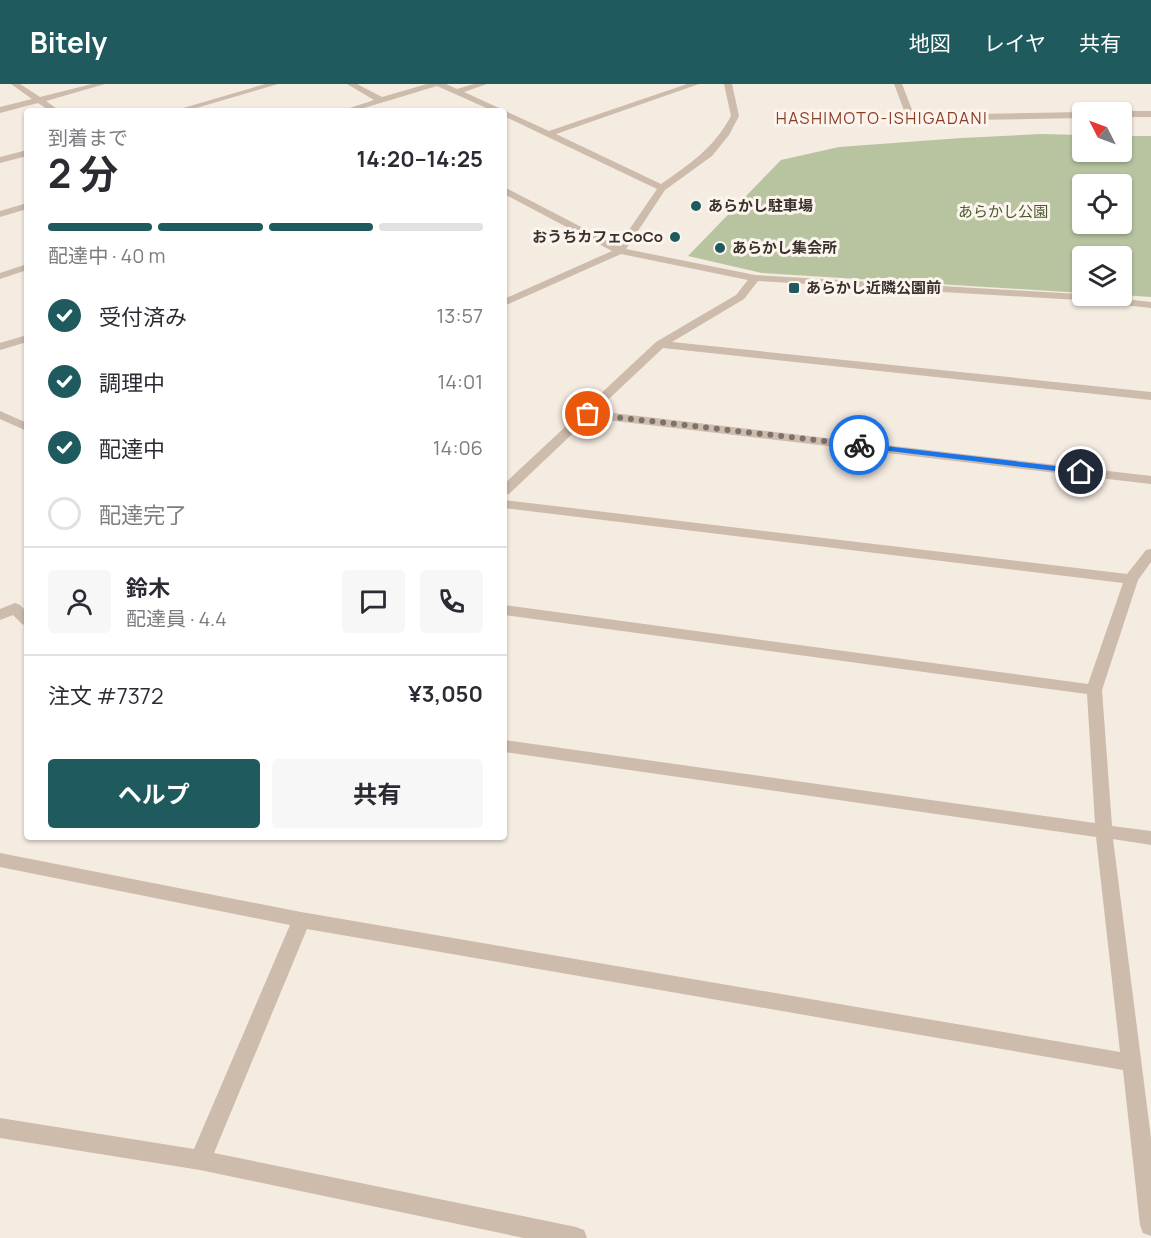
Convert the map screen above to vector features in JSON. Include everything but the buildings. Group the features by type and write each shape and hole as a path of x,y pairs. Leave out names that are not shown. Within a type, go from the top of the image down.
{"street":[{"path":"15,84 51,108"},
{"path":"0,110 101,84"},
{"path":"188,108 274,84"},
{"path":"351,84 381,100"},
{"path":"356,108 437,84 459,91 494,108"},
{"path":"459,91 483,84"},
{"path":"549,134 694,84"},
{"path":"507,302 620,251 662,188 709,154 725,135 735,116 728,84"},
{"path":"898,84 911,118 1072,115"},
{"path":"507,114 662,188"},
{"path":"1132,114 1151,114"},
{"path":"0,160 24,154"},
{"path":"507,192 620,251 755,279 1079,297 1151,305"},
{"path":"0,214 24,207"},
{"path":"0,276 24,268"},
{"path":"507,488 660,344 740,297 755,279"},
{"path":"0,347 24,339"},
{"path":"660,344 1151,396"},
{"path":"588,414 1151,480"},
{"path":"0,415 24,426"},
{"path":"507,504 1131,579"},
{"path":"1151,553 1131,579 1095,690 1104,832 1151,1225"},
{"path":"0,615 15,608 24,618"},
{"path":"507,610 1095,690"},
{"path":"507,746 1151,838"},
{"path":"0,860 301,920 1132,1063"},
{"path":"200,1160 301,920"},
{"path":"0,1128 200,1160 576,1238"}],"green space":[{"name":"あらかし公園","path":"1072,135 1072,162 1132,162 1132,136 1151,136 1151,297 1132,296 1132,246 1072,246 1072,292 762,273 688,256 781,160 839,147 962,138"}],"way so far":[{"path":"588,414 859,445"}],"place":[{"name":"あらかし駐車場","path":"696,206"},
{"name":"おうちカフェCoCo","path":"675,237"},
{"name":"あらかし集会所","path":"720,248"},
{"name":"あらかし近隣公園前","path":"794,288"}],"district":[{"name":"HASHIMOTO-ISHIGADANI","path":"882,118"}],"route":[{"path":"859,445 1081,472"}]}
